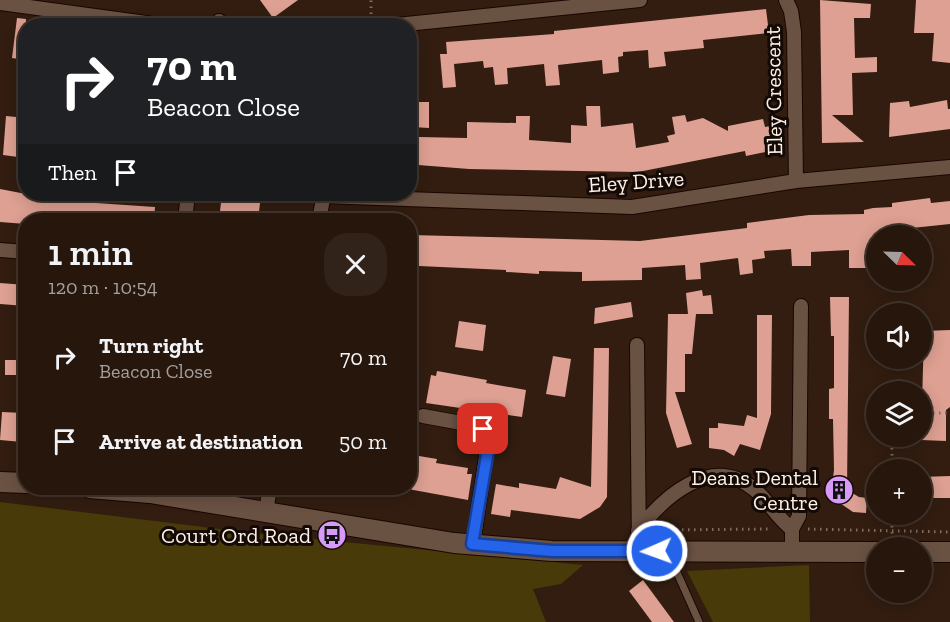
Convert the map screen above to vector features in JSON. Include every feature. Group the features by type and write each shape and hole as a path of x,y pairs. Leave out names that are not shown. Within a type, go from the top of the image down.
{"main road":[{"path":"0,482 18,483"},
{"path":"163,495 472,544 552,551 866,552"},
{"path":"932,552 950,552"}],"street":[{"path":"417,23 640,0"},
{"name":"Eley Crescent","path":"786,0 791,11 794,32 796,181"},
{"path":"0,3 110,18"},
{"name":"Eley Drive","path":"417,199 624,207 796,181 950,167"},
{"path":"0,250 18,251"},
{"path":"792,551 792,529 799,516 801,306"},
{"path":"638,345 639,552"},
{"path":"423,416 478,426 489,437 472,544"},
{"path":"638,531 662,501 674,492 693,482 714,477 734,480 753,488 779,520 792,529"},
{"path":"266,511 269,495"}],"lane":[{"path":"675,550 675,568 699,622"}],"path":[{"path":"370,18 371,0"},
{"path":"932,412 950,413"},
{"path":"892,525 892,537"},
{"path":"638,531 792,529 950,532"}],"shaded area":[{"path":"0,502 261,534 583,565 561,584 533,589 546,622 0,622"},
{"path":"809,565 810,622 713,622 687,571"}],"building":[{"path":"260,0 298,0 273,18"},
{"path":"820,0 871,4 870,18 854,18 855,58 877,57 877,72 852,73 853,115 832,115 864,142 822,143"},
{"path":"916,0 950,0 950,63 932,61 934,33 914,33"},
{"path":"766,9 769,33 703,40 704,48 664,52 666,66 649,68 648,50 623,52 623,56 618,57 619,72 603,74 602,60 558,65 560,85 546,86 544,64 507,68 508,84 495,85 493,67 484,68 483,61 454,64 456,87 443,88 440,54 447,54 446,42 554,34 554,31"},
{"path":"17,18 18,18 18,59 12,58"},
{"path":"947,100 948,109 950,109 950,129 889,137 890,103 909,101 910,107"},
{"path":"417,102 429,102 429,128 417,127"},
{"path":"586,106 600,106 601,127 633,123 636,148 669,142 667,136 675,134 672,117 685,115 687,122 703,118 728,131 728,126 763,119 765,127 776,125 780,145 769,147 770,151 746,156 745,151 638,172 469,169 418,165 419,137 467,138 467,122 516,123 516,116 530,116 529,140 571,143 571,125 587,126"},
{"path":"6,116 18,117 18,157 3,155"},
{"path":"0,189 18,192 18,201 96,201 96,203 155,207 155,213 18,213 18,223 0,222"},
{"path":"930,198 931,203 950,201 950,224 866,225 866,268 849,268 849,250 811,252 811,266 792,266 791,249 764,251 765,258 752,260 753,273 740,275 738,258 700,263 701,279 686,280 685,265 642,268 642,280 582,281 582,272 539,271 539,274 417,266 417,235 640,241 747,228 747,223 809,215 864,214 864,210 892,207 892,203"},
{"path":"221,201 260,201 259,213 220,213"},
{"path":"0,283 18,284 18,305 0,304"},
{"path":"702,290 703,296 711,295 713,314 688,314 686,293"},
{"path":"830,297 849,297 847,490 859,497 866,498 866,513 853,512 834,499 828,488 832,486 834,470 833,419 829,419 829,389 834,388 834,336 831,336"},
{"path":"631,302 633,317 594,324 595,308"},
{"path":"668,314 696,314 692,354 685,354 685,392 675,392 692,444 677,448 666,413"},
{"path":"757,315 772,315 771,414 760,450 740,444 734,456 724,450 709,448 709,428 718,428 718,423 744,426 747,415 757,418"},
{"path":"459,321 486,325 483,351 455,347"},
{"path":"950,330 950,407 946,410 946,441 932,440 932,381 923,381 923,369 932,369 932,331"},
{"path":"594,348 609,348 607,497 600,507 580,519 511,510 510,517 491,514 496,484 519,488 519,483 556,489 560,477 591,487"},
{"path":"553,356 571,359 565,397 546,394"},
{"path":"5,360 18,360 18,375 5,375"},
{"path":"437,371 526,390 522,417 426,403 431,375 436,376"},
{"path":"2,412 18,413 18,442 0,440"},
{"path":"419,456 437,459 436,463 468,468 467,474 472,474 468,500 417,491"},
{"path":"950,476 950,498 932,498 932,477"},
{"path":"643,580 674,622 652,622 629,591"}],"place":[{"name":"Deans Dental Centre","path":"839,490"},
{"name":"Court Ord Road","path":"332,535"}],"route":[{"path":"483,429 489,437 489,444 472,544 552,551 657,551"}]}
